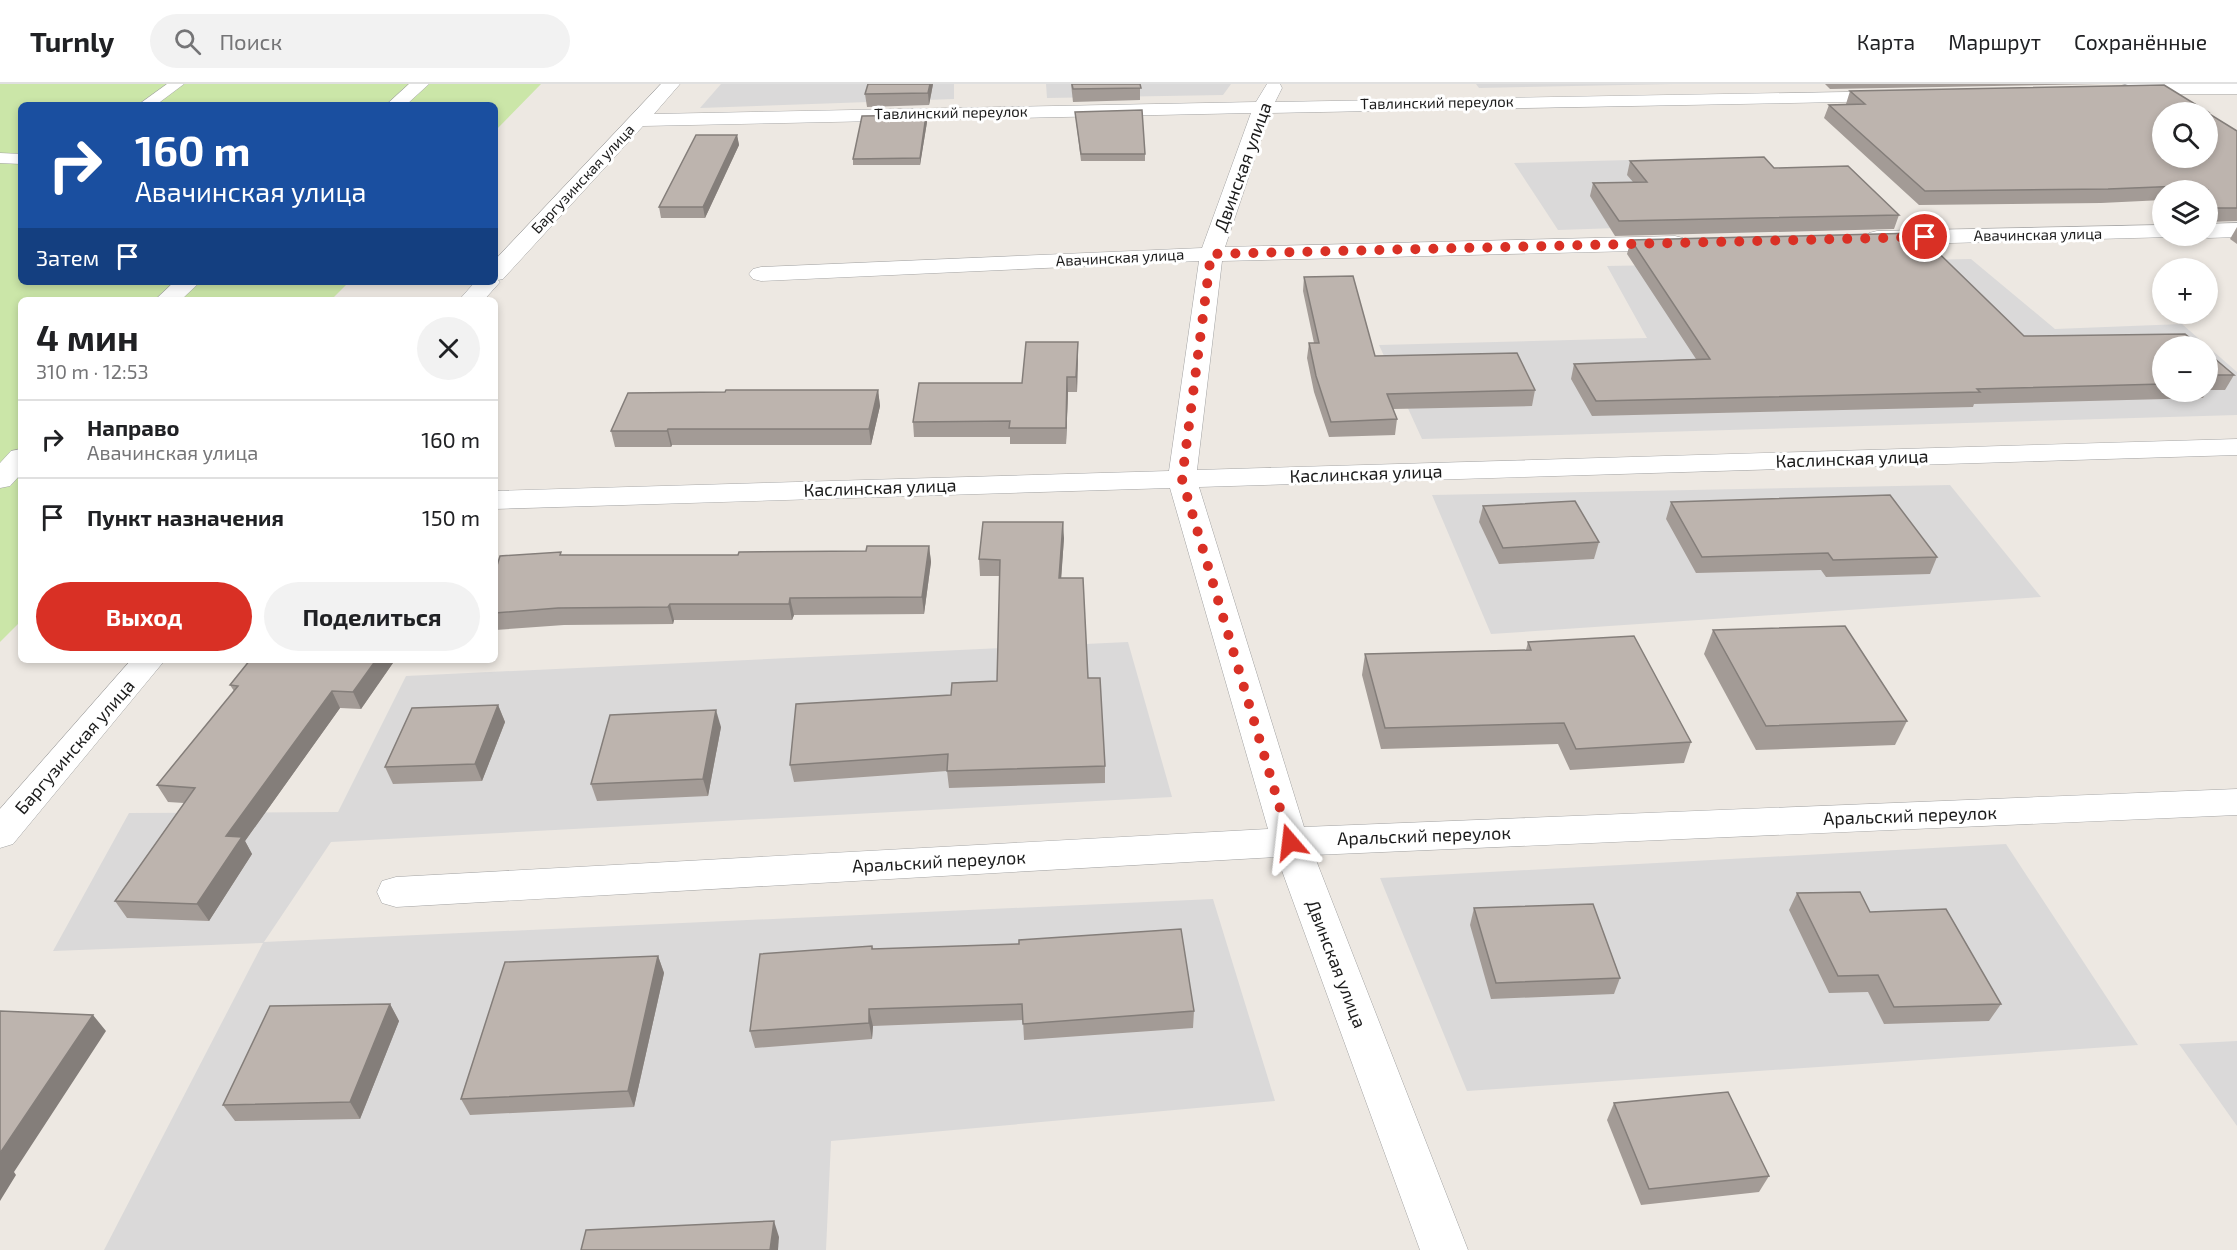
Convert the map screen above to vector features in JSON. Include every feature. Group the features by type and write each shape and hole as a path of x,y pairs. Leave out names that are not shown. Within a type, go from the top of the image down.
{"street":[{"path":"399,102 420,84"},
{"name":"Баргузинская улица","path":"498,271 671,84"},
{"path":"2106,91 2237,88"},
{"name":"Тавлинский переулок","path":"637,120 1269,95 1916,94"},
{"name":"Двинская улица","path":"1269,95 1211,254 1182,479 1290,842 1444,1250"},
{"path":"2218,231 2237,230"},
{"name":"Авачинская улица","path":"1854,239 2152,232"},
{"name":"Авачинская улица","path":"761,274 1211,254 1699,243"},
{"path":"170,297 184,285"},
{"path":"474,297 485,285"},
{"name":"Каслинская улица","path":"498,500 2237,447"},
{"path":"0,480 18,460"},
{"name":"Баргузинская улица","path":"0,834 146,663"},
{"name":"Аральский переулок","path":"396,891 1290,842 2237,802"}],"lane":[{"path":"150,102 177,84"},
{"path":"0,158 18,159"}],"shaded area":[{"path":"721,84 954,84 954,99 700,108"},
{"path":"1046,84 1231,84 1223,95 1047,98"},
{"path":"1476,84 1673,84 1479,88"},
{"path":"1707,158 1766,223 1558,230 1514,163"},
{"path":"1971,259 2055,329 2182,324 2196,336 2152,336 2152,402 2218,402 2218,356 2237,372 2237,415 1422,439 1379,345 1647,338 1607,266"},
{"path":"1950,485 2041,597 1491,634 1432,495"},
{"path":"1128,642 1172,797 331,842 264,942 1213,899 1275,1101 831,1141 826,1250 104,1250 263,943 53,951 129,813 338,812 406,676"},
{"path":"2006,844 2138,1045 1467,1091 1380,878"},
{"path":"2237,1041 2237,1126 2179,1044"}],"green space":[{"path":"0,84 541,84 498,128 498,102 18,102 18,285 346,285 334,297 18,297 18,624 0,642"}],"building":[{"path":"868,84 930,84 928,93 865,94"},
{"path":"1072,84 1140,84 1141,88 1073,89"},
{"path":"2164,85 2192,102 2152,102 2152,168 2218,168 2218,119 2237,131 2237,208 2218,208 2218,180 2152,180 2152,187 2108,189 1925,191 1829,105 1865,104 1850,91"},
{"path":"1142,110 1145,154 1081,154 1075,112"},
{"path":"926,115 920,158 853,159 862,116"},
{"path":"696,135 737,135 703,207 659,207"},
{"path":"1764,157 1774,168 1848,166 1899,215 1619,221 1593,183 1647,182 1630,161"},
{"path":"1918,233 2024,336 2185,334 2188,336 2152,336 2152,384 1977,389 1980,392 1596,401 1574,364 1710,359 1631,240"},
{"path":"1353,276 1375,356 1517,353 1535,390 1387,394 1397,419 1331,422 1316,376 1309,343 1319,343 1304,277"},
{"path":"1026,342 1078,342 1076,377 1067,377 1066,428 1009,428 1010,421 913,422 919,383 1022,383"},
{"path":"2218,361 2234,375 2218,375"},
{"path":"726,390 878,390 869,429 611,431 628,393 725,392"},
{"path":"1890,495 1937,557 1833,560 1828,553 1702,557 1671,502"},
{"path":"1575,501 1599,542 1503,548 1483,506"},
{"path":"983,522 1063,522 1059,578 1083,578 1088,678 1100,678 1105,766 947,771 948,754 790,765 796,704 951,695 952,683 997,681 1000,560 979,559"},
{"path":"867,546 929,546 922,597 790,598 789,604 670,604 668,607 558,608 498,613 500,556 561,552 560,555 738,555 739,552 866,551"},
{"path":"1845,626 1907,721 1766,726 1713,630"},
{"path":"1634,636 1691,742 1576,749 1564,723 1385,728 1365,654 1531,650 1528,642"},
{"path":"248,663 374,663 353,692 332,691 226,836 242,837 197,904 115,901 195,788 157,785 238,686 230,685"},
{"path":"498,705 475,764 385,767 412,708"},
{"path":"716,710 703,779 591,784 610,715"},
{"path":"1860,892 1870,912 1946,909 2001,1004 1894,1007 1878,975 1838,976 1797,893"},
{"path":"1593,904 1620,978 1496,983 1474,908"},
{"path":"1181,929 1194,1011 1023,1024 1022,1004 869,1009 869,1023 750,1031 760,954 872,946 872,949 1019,944 1019,940"},
{"path":"658,956 628,1091 461,1099 505,962"},
{"path":"390,1004 350,1102 223,1105 270,1006"},
{"path":"0,1011 93,1015 0,1153"},
{"path":"1728,1092 1769,1176 1649,1189 1614,1103"},
{"path":"774,1221 770,1250 581,1250 586,1230"}],"route":[{"path":"1290,842 1182,479 1211,254 1925,237"}]}
